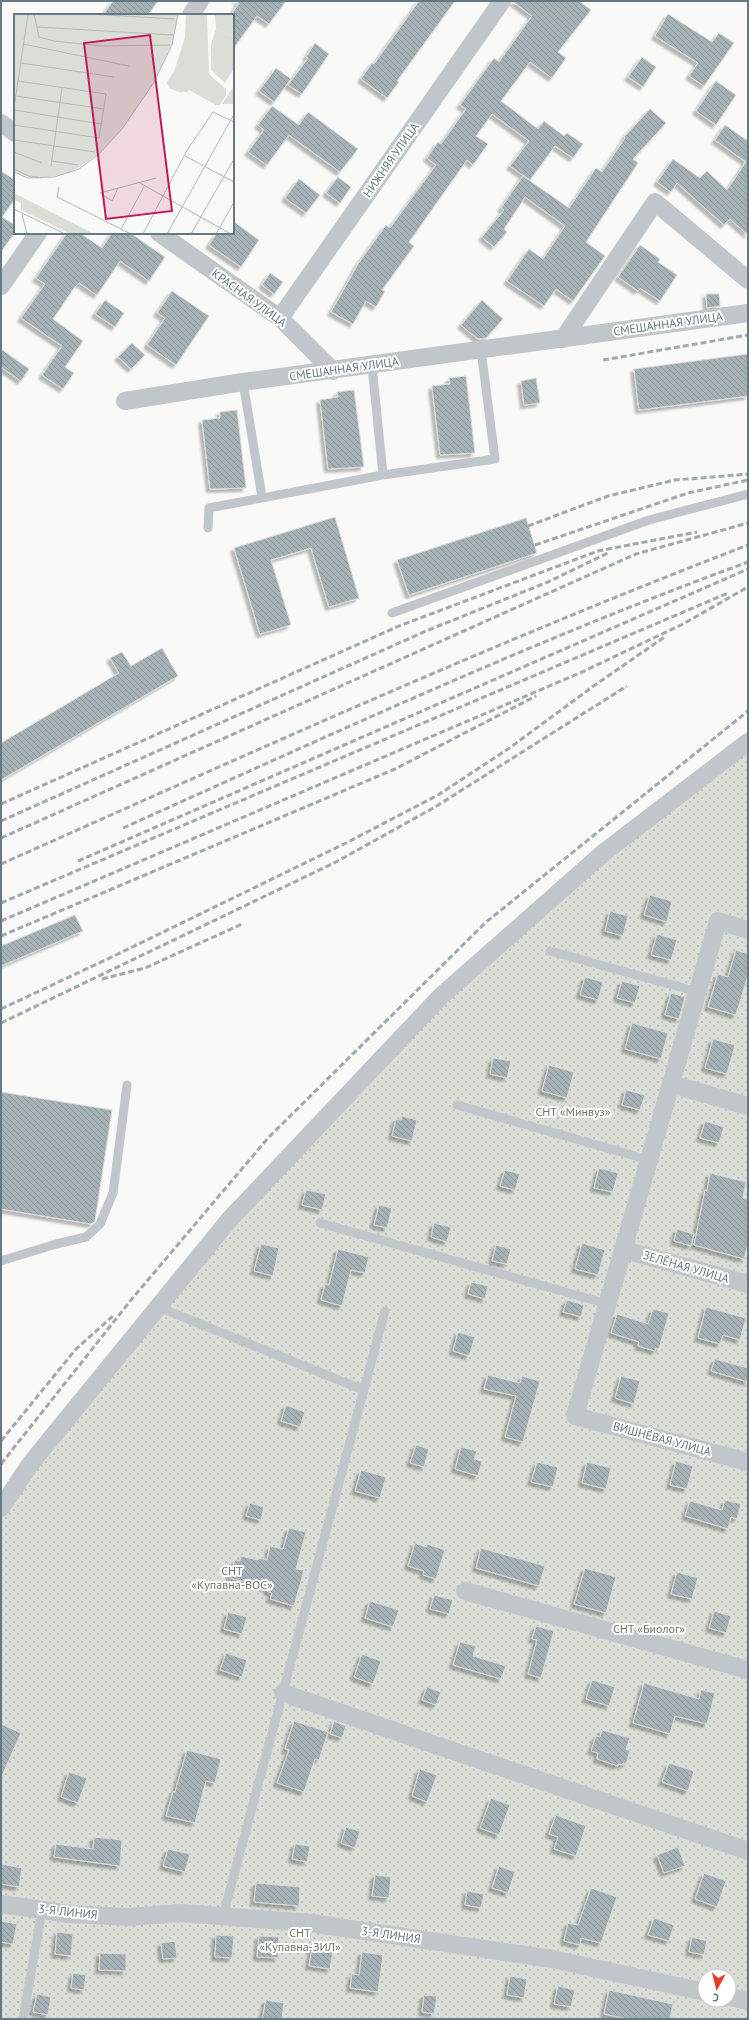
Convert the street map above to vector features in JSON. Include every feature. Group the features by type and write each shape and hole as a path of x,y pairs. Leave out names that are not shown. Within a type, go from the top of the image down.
{"street":[{"path":"191,14 200,1"},
{"name":"НИЖНЯЯ УЛИЦА","path":"280,318 502,1"},
{"path":"1,123 14,132"},
{"path":"563,339 655,202 748,280"},
{"path":"1,286 37,234"},
{"name":"КРАСНАЯ УЛИЦА","path":"160,234 280,318 333,371"},
{"name":"СМЕШАННАЯ УЛИЦА","path":"125,400 243,382 372,366 748,313"},
{"path":"1,1508 31,1463 229,1220 441,996 602,854 748,742"},
{"path":"608,1304 718,921 748,930"},
{"path":"671,1084 748,1106"},
{"name":"ЗЕЛЁНАЯ УЛИЦА","path":"624,1250 748,1284"},
{"name":"ВИШНЁВАЯ УЛИЦА","path":"608,1304 575,1416 748,1462"},
{"path":"465,1591 748,1670"},
{"path":"283,1693 748,1851"},
{"name":"3-Я ЛИНИЯ","path":"1,1904 70,1914 130,1917 180,1913 311,1923 552,1959 697,1990"},
{"path":"737,1999 748,2001"}],"lane":[{"path":"208,528 209,508 383,475 495,459 481,350"},
{"path":"372,366 383,475"},
{"path":"243,382 262,497"},
{"path":"392,613 649,520 748,494"},
{"path":"550,951 698,992"},
{"path":"1,1262 56,1244 86,1237 100,1224 112,1193 128,1085"},
{"path":"457,1105 649,1160"},
{"path":"320,1223 608,1304"},
{"path":"158,1307 364,1390"},
{"path":"223,1916 385,1311"},
{"path":"22,2019 42,1910"}],"green space":[{"path":"748,742 748,2019 1,2019 1,1508 229,1220 441,996"}],"building":[{"path":"113,1 158,1 149,14 104,14"},
{"path":"236,1 286,1 269,24 257,16 234,48 233,12 239,3"},
{"path":"419,1 455,1 397,81 399,82 387,98 361,79 372,63 374,64"},
{"path":"512,1 579,1 591,10 558,52 566,58 552,78 530,62 501,101 538,129 544,121 564,136 567,133 583,144 573,158 555,146 530,180 510,166 529,141 492,114 476,136 488,144 473,165 467,160 409,242 414,246 382,290 385,291 376,307 366,301 353,324 331,312 358,264 386,225 390,228 436,165 427,158 438,142 441,144 466,109 460,105 494,58 499,62 532,16"},
{"path":"668,14 712,42 719,33 734,43 704,86 689,76 698,63 655,36"},
{"path":"315,43 329,54 302,94 288,85 308,58 306,57"},
{"path":"642,57 656,67 643,87 628,77"},
{"path":"276,68 291,79 274,102 259,91"},
{"path":"716,81 736,95 716,125 696,111"},
{"path":"272,106 299,125 308,112 358,149 340,172 289,135 267,165 248,152 264,130 258,125"},
{"path":"650,109 666,123 633,159 638,163 586,242 605,256 573,301 556,289 544,306 507,281 529,249 543,259 565,226 525,197 504,229 507,232 494,247 482,237 504,210 501,208 523,176 569,208 596,168 602,172 625,138 624,137"},
{"path":"725,125 748,141 748,235 730,219 724,225 677,183 671,192 657,182 673,159 700,178 707,171 727,190 746,162 715,140"},
{"path":"1,171 14,179 14,200 2,217 14,224 14,233 1,252"},
{"path":"338,177 351,187 340,203 326,193"},
{"path":"299,179 320,195 306,213 285,198"},
{"path":"234,222 259,240 241,267 209,245 216,234 234,234"},
{"path":"66,234 81,234 102,248 111,234 131,234 165,257 149,281 120,261 97,295 79,283 74,288 53,319 83,341 65,367 74,373 63,389 42,375 62,346 21,318 45,284 36,278"},
{"path":"640,245 660,259 658,262 677,275 660,301 640,288 638,291 618,277"},
{"path":"270,273 283,282 274,294 262,285"},
{"path":"172,291 209,316 176,365 147,345 165,318 157,313"},
{"path":"706,294 719,294 720,306 707,308"},
{"path":"105,300 124,313 115,327 95,314"},
{"path":"482,300 503,319 486,338 478,339 461,325"},
{"path":"132,343 145,355 131,369 118,357"},
{"path":"1,349 29,369 21,381 1,367"},
{"path":"748,354 748,396 639,410 634,369"},
{"path":"466,376 475,453 440,455 432,386 450,384 449,378"},
{"path":"536,378 540,403 524,405 521,381"},
{"path":"354,390 364,467 328,469 320,400 338,397 337,392"},
{"path":"237,410 246,488 210,489 202,420 220,418 220,412"},
{"path":"335,517 359,598 329,607 311,548 271,560 291,625 260,634 234,548"},
{"path":"526,518 537,553 409,595 397,560"},
{"path":"162,648 178,676 1,780 1,743 119,673 110,658 122,652 131,666"},
{"path":"650,895 672,901 667,922 644,915"},
{"path":"610,911 628,916 623,936 605,931"},
{"path":"75,915 83,931 1,966 1,946"},
{"path":"657,934 677,940 671,960 651,955"},
{"path":"736,950 748,954 748,975 736,1015 708,1007 718,974 728,977"},
{"path":"585,977 603,982 598,1000 580,995"},
{"path":"622,981 640,986 635,1003 617,998"},
{"path":"671,993 685,997 679,1019 665,1015"},
{"path":"632,1023 668,1033 661,1059 625,1049"},
{"path":"713,1039 735,1045 727,1074 705,1068"},
{"path":"493,1058 511,1061 507,1078 490,1074"},
{"path":"549,1065 574,1072 567,1098 542,1091"},
{"path":"626,1090 645,1095 640,1110 622,1105"},
{"path":"1,1092 112,1110 95,1221 91,1224 1,1209"},
{"path":"402,1116 417,1120 412,1141 392,1136 396,1119 401,1120"},
{"path":"705,1121 724,1127 719,1143 700,1138"},
{"path":"599,1168 618,1173 613,1192 594,1188"},
{"path":"505,1170 520,1174 515,1190 500,1186"},
{"path":"710,1173 746,1182 743,1198 748,1199 748,1244 744,1259 694,1245"},
{"path":"306,1190 326,1194 322,1210 302,1205"},
{"path":"379,1205 392,1208 387,1228 374,1225"},
{"path":"434,1223 451,1227 447,1242 431,1237"},
{"path":"677,1229 694,1234 691,1246 674,1241"},
{"path":"582,1243 605,1250 598,1275 575,1269"},
{"path":"261,1244 279,1248 273,1276 254,1271"},
{"path":"496,1245 511,1249 507,1264 492,1261"},
{"path":"338,1249 369,1257 365,1273 351,1270 342,1306 321,1300 325,1284 329,1285"},
{"path":"471,1282 488,1286 485,1299 468,1294"},
{"path":"567,1300 584,1305 581,1317 563,1312"},
{"path":"706,1307 746,1318 740,1340 723,1335 720,1344 698,1338"},
{"path":"653,1309 669,1313 659,1349 656,1348 655,1351 638,1346 639,1342 611,1333 617,1314 648,1324"},
{"path":"458,1332 475,1337 469,1356 453,1351"},
{"path":"715,1359 748,1368 748,1382 711,1371"},
{"path":"488,1375 520,1383 522,1376 540,1381 523,1442 505,1437 516,1396 484,1389"},
{"path":"621,1376 640,1381 634,1404 615,1398"},
{"path":"286,1405 305,1412 300,1427 281,1421"},
{"path":"416,1445 429,1449 424,1467 410,1463"},
{"path":"461,1447 477,1451 474,1459 482,1461 478,1476 455,1469"},
{"path":"676,1461 693,1466 687,1489 670,1485"},
{"path":"537,1462 558,1467 553,1487 531,1482"},
{"path":"587,1462 611,1468 606,1489 582,1483"},
{"path":"361,1470 386,1477 380,1498 355,1491"},
{"path":"725,1500 741,1504 737,1519 731,1517 728,1529 685,1516 690,1501 722,1510"},
{"path":"250,1503 264,1507 261,1520 246,1516"},
{"path":"289,1528 306,1532 296,1569 304,1570 294,1606 270,1599 272,1593 267,1591 268,1588 230,1578 235,1560 240,1561 241,1556 258,1560 259,1558 267,1560 270,1546 283,1549"},
{"path":"415,1543 426,1547 427,1544 445,1550 436,1579 423,1575 424,1571 408,1566"},
{"path":"481,1548 545,1566 539,1586 476,1568"},
{"path":"585,1568 616,1577 606,1613 574,1604"},
{"path":"677,1572 698,1578 692,1599 671,1594"},
{"path":"434,1595 453,1600 449,1614 430,1609"},
{"path":"370,1601 399,1610 393,1627 365,1618"},
{"path":"714,1611 731,1616 726,1633 709,1628"},
{"path":"228,1612 247,1617 242,1634 224,1629"},
{"path":"536,1626 554,1631 541,1678 528,1674 537,1640 532,1639"},
{"path":"460,1642 476,1646 473,1656 506,1666 501,1679 453,1665"},
{"path":"226,1653 247,1660 242,1677 220,1670"},
{"path":"362,1654 381,1661 373,1684 354,1677"},
{"path":"592,1680 615,1687 609,1706 586,1699"},
{"path":"644,1683 699,1699 701,1690 715,1693 707,1724 675,1716 670,1734 633,1723"},
{"path":"427,1687 441,1692 436,1705 422,1700"},
{"path":"294,1721 328,1732 319,1760 315,1759 304,1792 277,1783 289,1750 285,1749"},
{"path":"334,1721 346,1726 342,1738 330,1734"},
{"path":"1,1724 21,1733 1,1778"},
{"path":"602,1730 630,1738 626,1749 630,1751 626,1764 618,1764 618,1766 597,1759 598,1753 591,1751 596,1736 600,1737"},
{"path":"187,1750 221,1759 215,1783 206,1781 195,1823 166,1816 173,1792 175,1792"},
{"path":"669,1763 694,1771 688,1791 662,1782"},
{"path":"420,1769 437,1775 427,1802 412,1796"},
{"path":"69,1772 87,1778 78,1803 61,1797"},
{"path":"491,1798 510,1805 499,1835 480,1828"},
{"path":"556,1815 586,1826 576,1856 554,1849 558,1837 549,1834"},
{"path":"346,1827 360,1831 355,1848 341,1843"},
{"path":"94,1837 122,1840 120,1866 54,1857 56,1844 93,1849"},
{"path":"295,1844 310,1846 307,1862 292,1859"},
{"path":"678,1847 685,1866 664,1873 657,1855"},
{"path":"168,1849 190,1854 185,1872 163,1866"},
{"path":"1,1864 22,1868 19,1887 1,1884"},
{"path":"499,1866 515,1872 508,1893 492,1888"},
{"path":"704,1873 726,1881 717,1907 695,1899"},
{"path":"375,1875 391,1877 389,1898 372,1896"},
{"path":"256,1883 300,1887 299,1906 254,1902"},
{"path":"591,1888 617,1897 601,1943 581,1938 580,1945 564,1941 568,1923 578,1925"},
{"path":"467,1891 484,1894 481,1908 465,1905"},
{"path":"654,1918 674,1925 669,1941 648,1935"},
{"path":"1,1921 17,1924 13,1944 1,1942"},
{"path":"57,1932 73,1934 71,1956 55,1954"},
{"path":"216,1935 234,1936 232,1958 215,1957"},
{"path":"259,1936 279,1937 278,1958 257,1957"},
{"path":"692,1937 707,1941 704,1955 689,1952"},
{"path":"175,1941 177,1958 163,1959 161,1943"},
{"path":"313,1942 334,1945 330,1969 309,1966"},
{"path":"362,1952 383,1955 378,1992 350,1988 352,1974 359,1975"},
{"path":"100,1953 126,1954 126,1971 99,1970"},
{"path":"73,1973 86,1975 84,1990 71,1988"},
{"path":"510,1976 527,1979 524,1998 507,1995"},
{"path":"558,1986 575,1990 571,2007 554,2004"},
{"path":"609,1990 673,2004 670,2019 628,2019 604,2014"},
{"path":"37,1994 51,1997 48,2015 33,2012"},
{"path":"424,1995 437,1996 434,2014 422,2012"},
{"path":"266,2000 284,2003 282,2019 262,2019"}],"railway":[{"path":"603,360 748,335"},
{"path":"528,526 608,496 675,480 748,474"},
{"path":"535,545 688,493 748,480"},
{"path":"1,838 636,554 748,523"},
{"path":"1,804 399,626 598,551 697,532"},
{"path":"1,864 279,740 559,620 748,545"},
{"path":"1,821 426,631 548,582 610,552"},
{"path":"123,828 433,689 590,623 748,562"},
{"path":"78,861 748,569"},
{"path":"1,921 582,672 683,624 748,587"},
{"path":"1,903 728,593"},
{"path":"1,1009 116,955 346,843 438,795 508,749 595,685 666,636"},
{"path":"1,1023 336,862 435,807 627,686"},
{"path":"1,936 395,769 536,696"},
{"path":"1,1464 131,1300 268,1138 485,923 748,711"},
{"path":"102,979 145,968 242,924"},
{"path":"1,1441 76,1349 113,1316"}],"park label":[{"name":"СНТ «Минвуз»","path":"573,1112"},
{"name":"СНТ «Купавна-ВОС»","path":"232,1578"},
{"name":"СНТ «Биолог»","path":"649,1629"},
{"name":"СНТ «Купавна-ЗИЛ»","path":"300,1940"}]}
